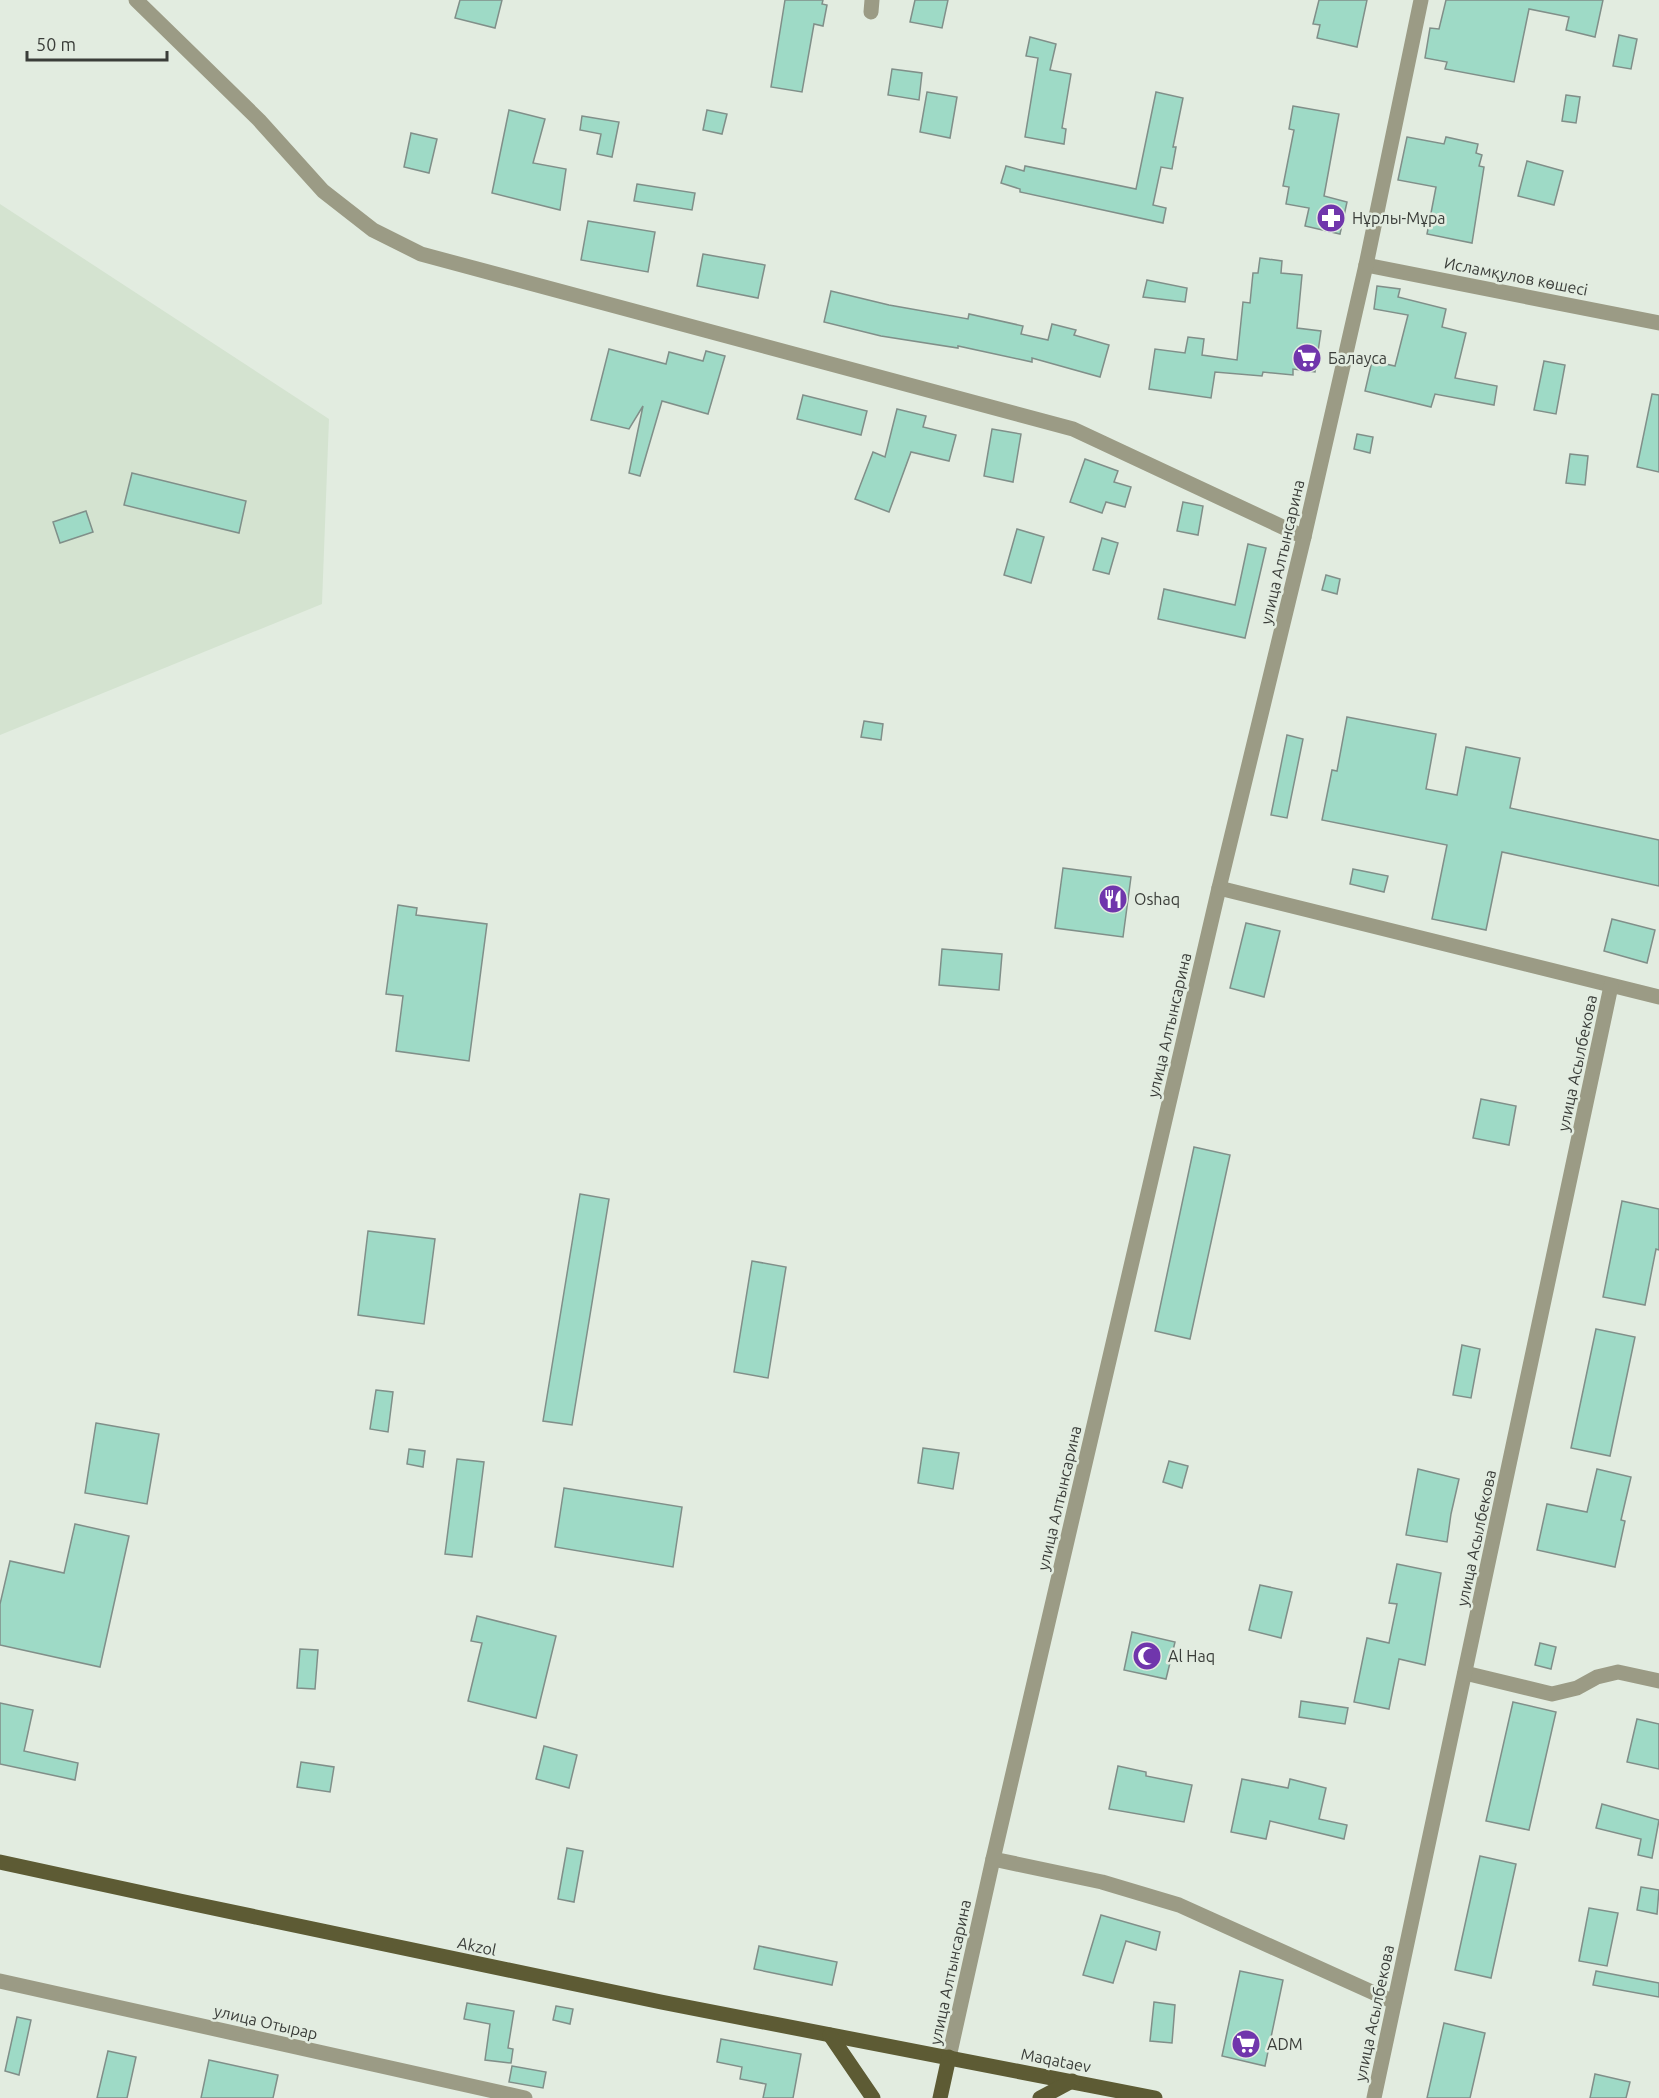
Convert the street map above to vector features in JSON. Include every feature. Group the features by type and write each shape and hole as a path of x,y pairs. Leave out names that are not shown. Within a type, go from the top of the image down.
{"main road":[{"name":"Akzol","path":"0,1862 335,1935 830,2035 949,2056"},
{"path":"830,2035 873,2098"},
{"name":"Maqataev","path":"949,2056 1155,2098"},
{"path":"940,2098 949,2056"},
{"path":"1040,2098 1072,2081"}],"street":[{"path":"136,0 259,120 323,191 374,230 421,254 1072,429 1304,537"},
{"name":"улица Алтынсарина","path":"949,2056 1219,888 1304,537 1366,265 1421,0"},
{"name":"Исламқулов көшесі","path":"1366,265 1659,323"},
{"path":"1219,888 1659,997"},
{"name":"улица Асылбекова","path":"1374,2098 1611,986"},
{"path":"1465,1674 1552,1694 1577,1688 1597,1677 1618,1672 1659,1682"},
{"path":"993,1859 1102,1882 1179,1905 1394,2002"},
{"name":"улица Отырар","path":"0,1981 525,2098"}],"shaded area":[{"path":"0,204 329,419 322,604 0,735"}],"building":[{"path":"460,0 502,0 495,28 455,18"},
{"path":"785,0 823,0 822,4 827,5 823,26 814,24 802,92 771,87"},
{"path":"915,0 948,0 942,28 910,22"},
{"path":"1319,0 1367,0 1357,47 1317,38 1320,25 1313,24"},
{"path":"1446,0 1603,0 1595,37 1566,30 1569,17 1529,9 1514,82 1445,69 1447,62 1425,58 1430,28 1439,29"},
{"path":"1619,35 1637,39 1631,69 1613,66"},
{"path":"1030,37 1056,44 1050,70 1071,74 1062,128 1066,129 1064,144 1025,137 1038,58 1026,56"},
{"path":"892,69 922,73 919,100 888,95"},
{"path":"927,92 957,97 950,138 920,132"},
{"path":"1156,92 1183,98 1173,147 1176,147 1172,169 1161,167 1153,205 1166,208 1163,223 1020,192 1020,189 1001,183 1006,166 1024,171 1025,166 1136,189"},
{"path":"1566,95 1580,97 1576,123 1562,121"},
{"path":"1293,106 1339,114 1324,196 1347,202 1340,234 1305,226 1309,208 1286,204 1289,187 1283,186 1294,130 1289,129"},
{"path":"509,110 545,119 533,163 566,169 560,210 492,193"},
{"path":"707,110 727,114 722,134 703,130"},
{"path":"582,116 619,122 612,157 597,154 601,134 580,130"},
{"path":"411,133 437,139 429,173 404,167"},
{"path":"1407,137 1444,144 1446,137 1478,144 1476,153 1482,155 1479,166 1484,167 1472,243 1427,234 1436,187 1398,180"},
{"path":"1527,161 1563,171 1554,205 1518,196"},
{"path":"637,184 695,193 692,210 634,201"},
{"path":"588,221 655,232 648,272 581,260"},
{"path":"703,254 765,265 758,298 697,286"},
{"path":"1260,258 1282,261 1281,273 1302,275 1297,328 1321,331 1315,372 1293,369 1293,375 1263,372 1262,376 1215,372 1211,398 1149,389 1155,349 1185,353 1188,337 1204,339 1202,355 1237,360 1243,302 1250,303 1253,273 1258,273"},
{"path":"1147,280 1187,288 1185,302 1143,297"},
{"path":"1377,286 1400,289 1398,297 1446,309 1442,327 1466,333 1455,378 1497,386 1494,405 1435,394 1431,407 1365,391 1372,361 1395,366 1408,315 1374,309"},
{"path":"831,291 889,305 968,319 969,314 1023,326 1021,334 1048,340 1052,324 1076,330 1074,335 1109,345 1100,377 1032,358 1032,362 958,346 958,348 881,336 824,322"},
{"path":"609,349 666,364 669,352 703,361 706,351 725,356 708,414 662,401 640,476 629,473 643,406 629,429 591,420"},
{"path":"1544,361 1565,365 1556,414 1534,410"},
{"path":"1652,394 1659,395 1659,472 1637,467"},
{"path":"803,395 867,411 861,435 797,419"},
{"path":"897,409 926,416 923,427 956,435 949,461 911,452 889,512 855,499 873,452 885,457"},
{"path":"992,429 1021,434 1013,482 984,476"},
{"path":"1357,434 1373,437 1370,453 1354,449"},
{"path":"1570,454 1588,456 1585,485 1566,483"},
{"path":"1085,459 1118,471 1114,482 1131,487 1125,507 1106,502 1102,513 1070,502"},
{"path":"132,473 246,501 239,533 124,505"},
{"path":"1183,502 1203,506 1198,535 1177,531"},
{"path":"86,511 93,532 60,543 53,522"},
{"path":"1017,529 1044,537 1031,583 1004,575"},
{"path":"1102,538 1118,543 1109,574 1093,570"},
{"path":"1248,544 1266,548 1245,638 1158,619 1164,589 1235,605"},
{"path":"1326,575 1340,579 1337,594 1322,590"},
{"path":"1347,717 1436,734 1426,789 1457,795 1466,747 1520,758 1510,808 1659,840 1659,886 1502,852 1486,930 1432,919 1447,845 1322,820 1332,770 1337,771"},
{"path":"864,721 883,724 881,740 861,737"},
{"path":"1287,735 1303,739 1287,818 1271,815"},
{"path":"1063,868 1131,877 1123,937 1055,928"},
{"path":"1353,869 1388,876 1384,892 1350,884"},
{"path":"398,905 417,908 416,915 487,924 469,1061 396,1051 403,996 386,994"},
{"path":"1612,919 1655,930 1647,963 1604,951"},
{"path":"1246,923 1280,931 1264,997 1230,988"},
{"path":"942,949 1002,954 999,990 939,985"},
{"path":"1481,1099 1516,1106 1509,1145 1473,1138"},
{"path":"1194,1147 1230,1155 1190,1339 1155,1331"},
{"path":"580,1194 609,1199 572,1425 543,1421"},
{"path":"1622,1201 1659,1209 1659,1250 1656,1249 1645,1305 1603,1297"},
{"path":"368,1231 435,1239 424,1324 358,1315"},
{"path":"752,1261 786,1267 768,1378 734,1372"},
{"path":"1596,1329 1635,1337 1610,1456 1571,1448"},
{"path":"1462,1345 1480,1349 1471,1398 1453,1395"},
{"path":"376,1390 393,1392 388,1432 370,1429"},
{"path":"96,1423 159,1434 147,1504 85,1493"},
{"path":"923,1448 959,1453 953,1489 918,1483"},
{"path":"409,1449 425,1451 423,1467 407,1464"},
{"path":"457,1459 484,1462 472,1557 445,1554"},
{"path":"1169,1461 1188,1466 1182,1488 1163,1482"},
{"path":"1418,1469 1459,1479 1447,1542 1406,1535"},
{"path":"1597,1469 1631,1477 1621,1520 1625,1521 1615,1567 1537,1550 1547,1504 1587,1512"},
{"path":"564,1488 682,1507 673,1567 555,1547"},
{"path":"75,1524 129,1536 100,1667 0,1645 0,1604 10,1561 64,1573"},
{"path":"1397,1564 1441,1573 1425,1665 1399,1659 1389,1709 1354,1702 1367,1638 1389,1643 1397,1604 1389,1603"},
{"path":"1260,1585 1292,1592 1281,1638 1249,1630"},
{"path":"477,1616 556,1636 536,1718 468,1701 482,1643 471,1641"},
{"path":"1132,1632 1175,1642 1166,1679 1124,1670"},
{"path":"1540,1643 1556,1647 1551,1669 1535,1665"},
{"path":"300,1649 318,1650 315,1689 297,1688"},
{"path":"1301,1701 1348,1708 1345,1724 1299,1717"},
{"path":"1513,1702 1556,1712 1529,1830 1486,1821"},
{"path":"0,1703 33,1710 24,1751 78,1763 75,1780 0,1764"},
{"path":"1637,1719 1659,1724 1659,1769 1627,1762"},
{"path":"544,1746 577,1755 569,1788 536,1779"},
{"path":"301,1762 334,1767 330,1792 297,1787"},
{"path":"1118,1766 1146,1772 1146,1776 1192,1785 1184,1822 1109,1809"},
{"path":"1242,1779 1288,1788 1290,1779 1326,1788 1319,1819 1347,1825 1344,1839 1270,1821 1266,1839 1231,1832"},
{"path":"1602,1804 1659,1820 1652,1858 1638,1855 1641,1839 1596,1828"},
{"path":"567,1848 583,1851 574,1902 558,1899"},
{"path":"1480,1856 1516,1864 1491,1978 1455,1970"},
{"path":"1641,1887 1659,1890 1657,1914 1637,1910"},
{"path":"1589,1908 1618,1913 1607,1966 1579,1961"},
{"path":"1101,1915 1160,1932 1156,1950 1126,1941 1113,1983 1083,1975"},
{"path":"759,1946 837,1962 832,1985 754,1969"},
{"path":"1240,1971 1283,1980 1265,2066 1222,2056"},
{"path":"1596,1971 1659,1983 1659,1997 1593,1985"},
{"path":"1154,2002 1175,2005 1172,2043 1150,2041"},
{"path":"467,2003 514,2011 508,2048 513,2049 511,2063 485,2060 490,2024 464,2019"},
{"path":"556,2006 573,2009 570,2024 553,2020"},
{"path":"17,2017 31,2020 19,2075 5,2071"},
{"path":"1444,2023 1485,2033 1470,2098 1427,2098"},
{"path":"721,2039 801,2054 793,2098 763,2098 766,2084 740,2079 742,2067 717,2062"},
{"path":"108,2051 136,2057 127,2098 97,2098"},
{"path":"209,2060 278,2075 273,2098 201,2098"},
{"path":"512,2066 546,2072 543,2088 509,2082"},
{"path":"1595,2074 1630,2082 1626,2098 1590,2098"}],"place":[{"name":"Нұрлы-Мұра","path":"1331,218"},
{"name":"Балауса","path":"1307,358"},
{"name":"Oshaq","path":"1113,899"},
{"name":"Al Haq","path":"1147,1656"},
{"name":"ADM","path":"1246,2044"}]}
